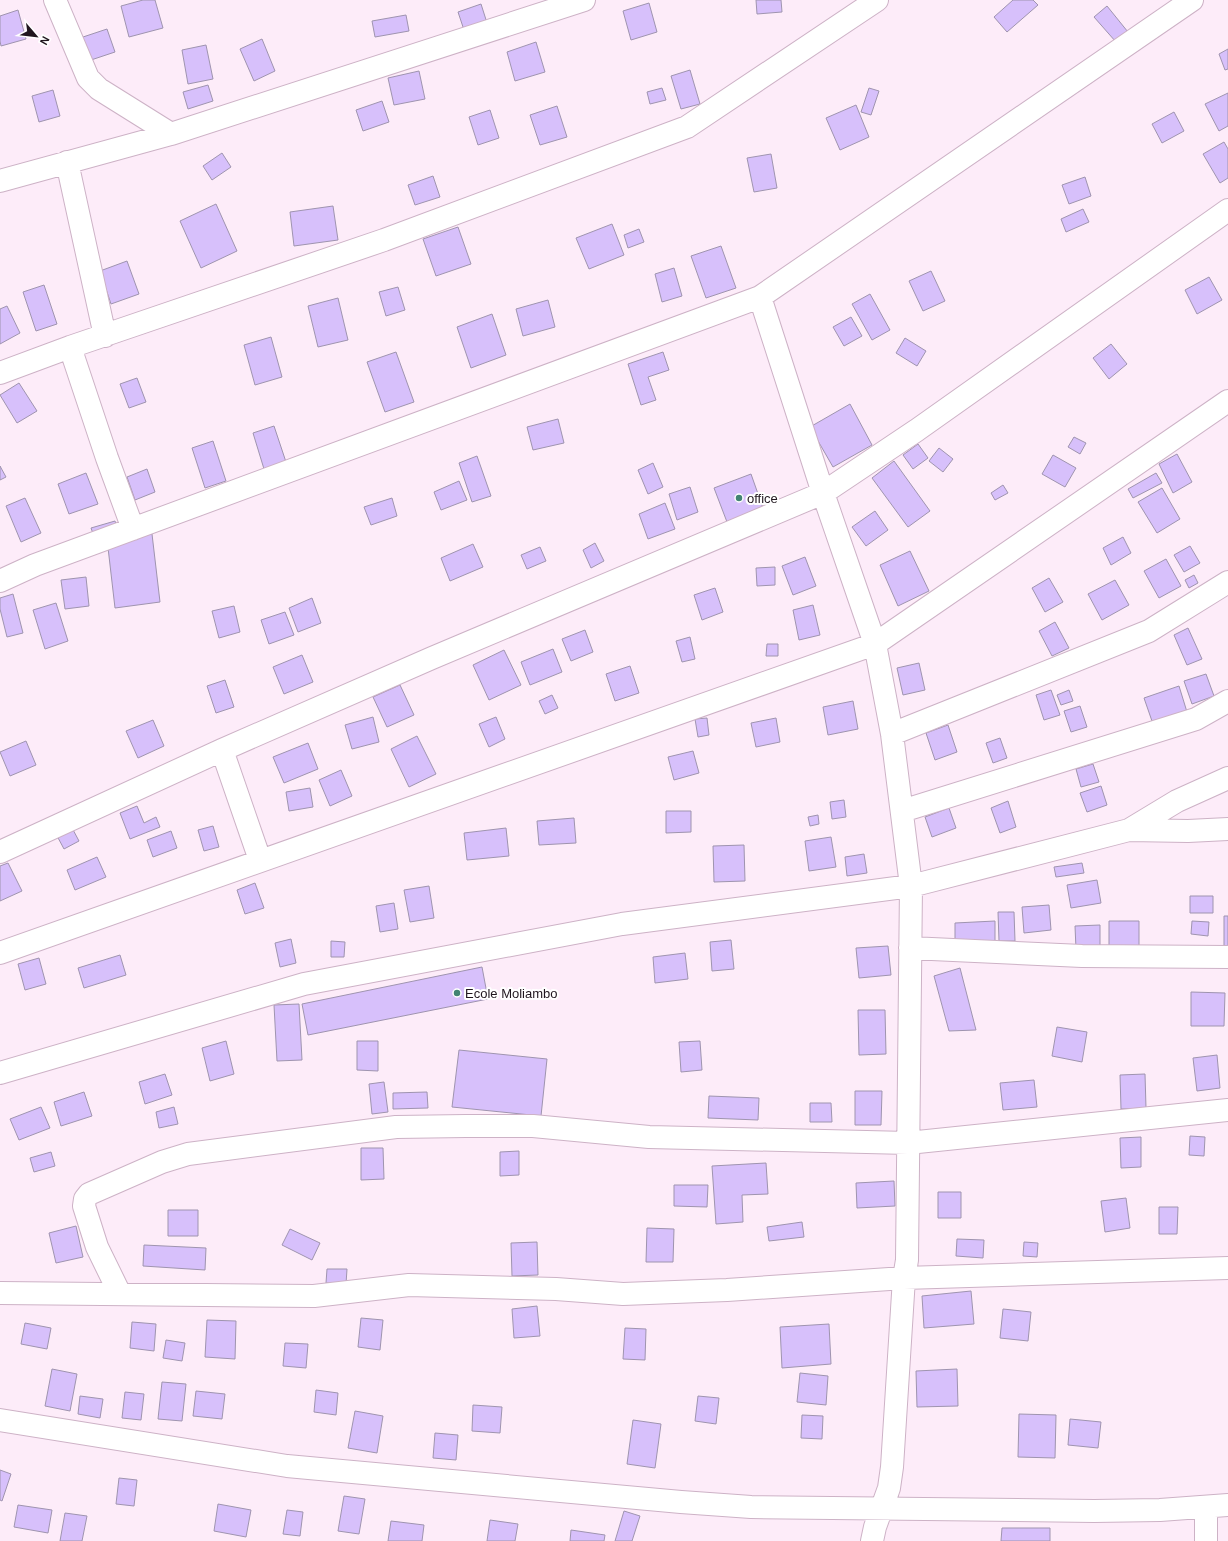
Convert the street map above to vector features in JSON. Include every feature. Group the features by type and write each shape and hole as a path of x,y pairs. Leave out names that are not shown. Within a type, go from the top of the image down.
{"street":[{"path":"55,0 88,78 99,89 171,134"},
{"path":"0,181 171,134 584,0"},
{"path":"0,373 70,347 384,240 687,127 878,0"},
{"path":"0,581 35,565 760,297 1192,0"},
{"path":"67,162 105,336"},
{"path":"0,852 222,750 432,658 823,493 917,430 1228,210"},
{"path":"760,297 823,493 876,644 892,734 911,886 908,1260 904,1278 892,1467 889,1488 875,1527 872,1541"},
{"path":"70,347 107,458 133,529"},
{"path":"0,953 260,860 876,644 1228,401"},
{"path":"892,734 1149,631 1228,582"},
{"path":"902,811 1196,719 1228,701"},
{"path":"222,750 260,860"},
{"path":"1129,830 1177,801 1228,778"},
{"path":"0,1073 304,984 622,924 911,886 1129,830 1188,831 1228,829"},
{"path":"910,948 1082,956 1228,957"},
{"path":"120,1294 96,1247 84,1206 85,1199 89,1194 162,1162 188,1154 396,1127 533,1126 648,1138 908,1143 1228,1110"},
{"path":"0,1293 314,1296 409,1285 556,1289 623,1294 727,1290 904,1278 1228,1268"},
{"path":"0,1420 287,1466 751,1507 1094,1511 1228,1505"},
{"path":"1206,1506 1206,1541"}],"building":[{"path":"143,0 155,0 163,28 129,37 121,6"},
{"path":"756,0 781,0 782,12 757,14"},
{"path":"1013,0 1033,0 1038,5 1007,32 994,17"},
{"path":"649,3 657,32 631,40 623,11"},
{"path":"481,4 488,26 465,33 458,12"},
{"path":"1107,6 1128,32 1116,42 1094,17"},
{"path":"18,10 26,39 1,46 0,16"},
{"path":"406,15 409,31 375,37 372,21"},
{"path":"107,29 115,52 85,62 77,39"},
{"path":"262,39 275,71 254,81 240,49"},
{"path":"536,42 545,72 515,81 507,52"},
{"path":"206,45 213,79 188,84 182,50"},
{"path":"1228,49 1228,69 1225,70 1219,54"},
{"path":"690,70 700,104 681,109 671,76"},
{"path":"419,71 425,99 394,105 388,78"},
{"path":"208,85 213,101 188,109 183,92"},
{"path":"662,88 666,100 650,104 647,92"},
{"path":"869,88 879,91 871,115 861,112"},
{"path":"53,90 60,116 39,122 32,96"},
{"path":"1228,93 1228,126 1219,131 1205,104"},
{"path":"382,101 389,122 363,131 356,110"},
{"path":"856,105 869,137 840,150 826,118"},
{"path":"557,106 567,137 540,145 530,115"},
{"path":"490,110 499,138 478,145 469,117"},
{"path":"1174,112 1184,131 1162,143 1152,124"},
{"path":"1224,142 1228,149 1228,178 1220,183 1203,154"},
{"path":"222,153 231,167 212,180 203,166"},
{"path":"771,154 777,188 754,192 747,158"},
{"path":"433,176 440,197 415,205 408,185"},
{"path":"1085,177 1091,196 1069,204 1062,185"},
{"path":"216,204 237,251 201,268 180,221"},
{"path":"333,206 338,240 294,246 290,212"},
{"path":"1083,209 1089,222 1066,232 1061,219"},
{"path":"612,224 624,255 589,269 576,238"},
{"path":"458,227 471,264 436,276 423,239"},
{"path":"639,229 644,242 628,248 624,235"},
{"path":"721,246 736,288 706,298 691,256"},
{"path":"127,261 139,294 111,304 100,271"},
{"path":"674,268 682,296 662,302 655,274"},
{"path":"931,271 945,301 923,311 909,281"},
{"path":"1209,277 1222,300 1197,314 1185,290"},
{"path":"44,285 57,324 36,331 23,292"},
{"path":"398,287 405,310 386,316 379,292"},
{"path":"870,294 890,330 872,340 852,304"},
{"path":"338,298 348,340 318,347 308,306"},
{"path":"548,300 555,327 523,336 516,309"},
{"path":"7,306 20,333 0,344 0,309"},
{"path":"492,314 506,355 471,368 457,327"},
{"path":"851,317 862,336 844,346 833,327"},
{"path":"271,337 282,377 255,385 244,345"},
{"path":"905,338 926,351 917,366 896,353"},
{"path":"1111,344 1127,364 1109,379 1093,358"},
{"path":"396,352 414,402 385,412 367,362"},
{"path":"663,352 669,370 648,377 656,400 641,405 628,364"},
{"path":"137,378 146,402 129,408 120,384"},
{"path":"19,383 37,411 17,423 0,395"},
{"path":"850,404 872,445 833,467 810,427"},
{"path":"558,419 564,443 533,450 527,427"},
{"path":"274,426 286,462 264,469 253,433"},
{"path":"1074,437 1086,443 1080,454 1068,447"},
{"path":"213,441 226,481 205,488 192,448"},
{"path":"918,444 928,458 913,469 903,455"},
{"path":"939,448 953,459 943,472 929,461"},
{"path":"1177,454 1192,482 1173,493 1159,464"},
{"path":"1053,455 1076,468 1065,487 1042,474"},
{"path":"477,456 491,496 472,502 459,463"},
{"path":"894,461 930,511 908,527 872,478"},
{"path":"653,463 663,487 648,494 638,470"},
{"path":"0,466 6,477 0,480"},
{"path":"147,469 155,492 135,500 127,477"},
{"path":"86,473 98,504 69,514 58,484"},
{"path":"1156,473 1162,483 1133,498 1128,489"},
{"name":"office","path":"751,474 763,508 727,522 714,488"},
{"path":"459,481 467,500 441,510 434,492"},
{"path":"1003,485 1008,493 995,500 991,493"},
{"path":"690,487 698,512 677,520 669,494"},
{"path":"1162,488 1180,519 1157,533 1138,502"},
{"path":"25,498 41,533 21,542 6,506"},
{"path":"392,498 397,516 371,525 364,507"},
{"path":"665,503 675,529 648,539 639,514"},
{"path":"875,511 888,530 866,546 852,527"},
{"path":"115,521 118,531 95,539 91,528"},
{"path":"152,534 160,602 115,608 107,539"},
{"path":"1123,537 1131,553 1111,565 1103,548"},
{"path":"595,543 604,561 591,568 583,550"},
{"path":"473,544 483,567 450,581 441,558"},
{"path":"1190,546 1200,563 1184,572 1174,555"},
{"path":"540,547 546,561 527,569 521,555"},
{"path":"910,551 929,591 898,606 880,565"},
{"path":"805,557 816,586 793,595 782,566"},
{"path":"1166,559 1181,586 1159,598 1144,571"},
{"path":"775,567 775,585 757,586 756,568"},
{"path":"1194,575 1198,583 1189,588 1185,580"},
{"path":"86,577 89,606 65,609 61,580"},
{"path":"1049,578 1063,602 1045,612 1032,588"},
{"path":"1115,580 1129,605 1102,620 1088,594"},
{"path":"715,588 723,612 702,620 694,595"},
{"path":"13,594 23,633 7,637 0,609 0,598"},
{"path":"312,598 321,623 298,632 289,608"},
{"path":"56,603 68,641 45,649 33,610"},
{"path":"813,605 820,635 799,640 793,610"},
{"path":"234,606 240,632 219,638 212,611"},
{"path":"285,612 294,635 269,644 261,620"},
{"path":"1055,622 1069,648 1052,656 1039,631"},
{"path":"1188,628 1202,659 1187,665 1174,635"},
{"path":"585,630 593,652 571,661 562,639"},
{"path":"690,637 695,659 682,662 676,641"},
{"path":"767,644 778,644 778,656 766,656"},
{"path":"553,649 562,672 530,685 521,662"},
{"path":"504,650 521,685 489,700 473,665"},
{"path":"302,655 313,682 284,694 273,667"},
{"path":"919,663 925,690 903,695 897,668"},
{"path":"630,666 639,693 615,701 606,674"},
{"path":"1206,674 1214,696 1192,704 1184,681"},
{"path":"225,680 234,707 216,713 207,686"},
{"path":"400,685 414,715 387,727 373,697"},
{"path":"1179,686 1187,712 1153,724 1144,698"},
{"path":"1051,690 1060,715 1044,720 1036,695"},
{"path":"1069,690 1073,701 1061,705 1057,695"},
{"path":"552,695 558,708 545,714 539,701"},
{"path":"853,701 858,729 828,735 823,707"},
{"path":"1080,706 1087,727 1071,732 1064,711"},
{"path":"373,717 379,742 352,749 345,725"},
{"path":"496,717 505,739 489,747 479,724"},
{"path":"707,718 709,735 698,737 695,719"},
{"path":"776,718 780,742 756,747 751,723"},
{"path":"153,720 164,746 138,758 126,731"},
{"path":"948,725 957,752 935,760 926,733"},
{"path":"417,736 436,774 409,787 391,749"},
{"path":"1000,738 1007,758 993,763 986,743"},
{"path":"26,741 36,765 10,776 0,752"},
{"path":"308,743 318,769 284,783 273,757"},
{"path":"693,751 699,773 674,780 668,757"},
{"path":"1093,764 1099,782 1081,787 1076,769"},
{"path":"341,770 352,796 330,806 319,780"},
{"path":"1101,786 1107,805 1087,812 1080,793"},
{"path":"310,788 313,807 289,811 286,792"},
{"path":"844,800 846,817 832,819 830,802"},
{"path":"1008,801 1016,827 1000,833 991,808"},
{"path":"137,806 144,823 156,817 160,827 130,839 120,813"},
{"path":"949,808 956,828 932,837 925,817"},
{"path":"666,811 691,811 691,832 666,833"},
{"path":"818,815 819,824 810,826 808,817"},
{"path":"574,818 576,843 539,845 537,821"},
{"path":"71,826 79,841 64,849 56,834"},
{"path":"213,826 219,847 204,851 198,830"},
{"path":"506,828 509,856 467,860 464,833"},
{"path":"171,831 177,848 153,857 147,840"},
{"path":"831,837 836,867 809,871 805,841"},
{"path":"744,845 745,881 714,882 713,846"},
{"path":"864,854 867,873 847,876 845,857"},
{"path":"97,857 106,877 75,890 67,870"},
{"path":"8,863 22,891 0,901 0,866"},
{"path":"1082,863 1084,873 1056,877 1054,867"},
{"path":"1097,880 1101,903 1071,908 1067,885"},
{"path":"255,883 264,908 245,914 237,890"},
{"path":"429,886 434,918 410,922 404,890"},
{"path":"1190,896 1213,896 1213,913 1190,913"},
{"path":"394,903 398,929 380,932 376,906"},
{"path":"1049,905 1051,930 1024,933 1022,907"},
{"path":"998,912 1014,912 1015,941 999,941"},
{"path":"1224,916 1228,916 1228,950 1224,950"},
{"path":"995,921 995,942 955,943 955,923"},
{"path":"1109,921 1139,921 1139,949 1109,949"},
{"path":"1192,921 1209,922 1208,936 1191,934"},
{"path":"1100,925 1100,948 1076,949 1075,926"},
{"path":"291,939 296,963 280,967 275,943"},
{"path":"731,940 734,969 712,971 710,942"},
{"path":"331,941 345,942 344,957 331,957"},
{"path":"888,946 891,975 859,978 856,948"},
{"path":"685,953 688,979 655,983 653,957"},
{"path":"120,955 126,975 84,988 78,968"},
{"path":"39,958 46,984 25,990 18,964"},
{"path":"482,967 488,999 308,1035 302,1004"},
{"path":"960,968 976,1030 949,1031 934,976"},
{"path":"1191,992 1225,993 1224,1026 1191,1026"},
{"path":"299,1004 302,1060 277,1061 274,1005"},
{"path":"858,1010 885,1010 886,1054 859,1055"},
{"path":"1057,1027 1087,1032 1082,1062 1052,1056"},
{"path":"226,1041 234,1074 210,1081 202,1048"},
{"path":"357,1041 378,1041 378,1071 357,1070"},
{"path":"700,1041 702,1070 681,1072 679,1042"},
{"path":"459,1050 547,1059 541,1116 452,1107"},
{"path":"1217,1055 1220,1088 1197,1091 1193,1058"},
{"path":"165,1074 172,1095 145,1104 139,1082"},
{"path":"1145,1074 1146,1108 1121,1109 1120,1075"},
{"path":"1034,1080 1037,1107 1003,1110 1000,1083"},
{"path":"384,1082 388,1112 372,1114 369,1084"},
{"path":"855,1091 882,1091 881,1125 855,1125"},
{"path":"84,1092 92,1116 61,1126 54,1102"},
{"path":"427,1092 428,1108 393,1109 393,1093"},
{"path":"709,1096 759,1098 758,1120 708,1118"},
{"path":"810,1103 831,1103 832,1122 810,1122"},
{"path":"41,1107 50,1128 19,1140 10,1119"},
{"path":"174,1107 178,1124 159,1128 156,1112"},
{"path":"1190,1136 1205,1137 1204,1156 1189,1155"},
{"path":"1141,1137 1141,1167 1121,1168 1120,1138"},
{"path":"361,1148 383,1148 384,1179 361,1180"},
{"path":"519,1151 519,1175 500,1176 500,1152"},
{"path":"51,1152 55,1166 34,1172 30,1158"},
{"path":"766,1163 768,1194 742,1195 743,1222 716,1224 712,1166"},
{"path":"894,1181 895,1206 857,1208 856,1183"},
{"path":"674,1185 708,1185 707,1207 674,1206"},
{"path":"938,1192 961,1192 961,1218 938,1218"},
{"path":"1126,1198 1130,1228 1105,1232 1101,1201"},
{"path":"1159,1207 1178,1207 1177,1234 1159,1234"},
{"path":"168,1210 198,1210 198,1236 168,1236"},
{"path":"802,1222 804,1237 769,1241 767,1227"},
{"path":"76,1226 83,1257 56,1263 49,1233"},
{"path":"647,1228 674,1229 673,1262 646,1262"},
{"path":"290,1229 320,1243 312,1260 282,1245"},
{"path":"957,1239 984,1240 983,1258 956,1256"},
{"path":"537,1242 538,1275 512,1276 511,1243"},
{"path":"1024,1242 1038,1243 1037,1257 1023,1256"},
{"path":"144,1245 206,1248 205,1270 143,1266"},
{"path":"327,1269 347,1269 346,1284 326,1283"},
{"path":"971,1291 974,1324 924,1328 922,1296"},
{"path":"537,1306 540,1336 514,1338 512,1309"},
{"path":"1003,1309 1031,1312 1028,1341 1000,1338"},
{"path":"361,1318 383,1320 380,1350 358,1347"},
{"path":"207,1320 236,1321 235,1359 205,1357"},
{"path":"132,1322 156,1324 154,1351 130,1348"},
{"path":"25,1323 51,1328 47,1349 21,1344"},
{"path":"829,1324 831,1364 782,1368 780,1327"},
{"path":"625,1328 646,1329 645,1360 623,1359"},
{"path":"166,1340 185,1343 182,1361 163,1358"},
{"path":"285,1343 308,1344 306,1368 283,1366"},
{"path":"52,1369 77,1374 70,1411 45,1406"},
{"path":"957,1369 958,1406 917,1407 916,1371"},
{"path":"800,1373 828,1376 826,1405 797,1402"},
{"path":"162,1382 186,1384 182,1421 158,1419"},
{"path":"316,1390 338,1393 336,1415 314,1412"},
{"path":"196,1391 225,1394 222,1419 193,1416"},
{"path":"125,1392 144,1394 141,1420 122,1418"},
{"path":"80,1396 103,1399 100,1418 78,1414"},
{"path":"698,1396 719,1398 716,1424 695,1421"},
{"path":"473,1405 502,1407 500,1433 472,1431"},
{"path":"355,1411 383,1416 377,1453 348,1448"},
{"path":"1019,1414 1056,1415 1055,1458 1018,1457"},
{"path":"802,1415 823,1416 822,1439 801,1438"},
{"path":"1070,1419 1101,1422 1098,1448 1068,1445"},
{"path":"633,1420 661,1424 655,1468 627,1464"},
{"path":"435,1433 458,1435 456,1460 433,1458"},
{"path":"0,1470 11,1474 2,1501 0,1500"},
{"path":"119,1478 137,1480 134,1506 116,1504"},
{"path":"344,1496 365,1499 359,1534 338,1531"},
{"path":"218,1504 251,1510 246,1537 214,1531"},
{"path":"18,1505 52,1510 48,1533 14,1527"},
{"path":"287,1510 303,1512 300,1536 283,1534"},
{"path":"624,1511 640,1516 632,1541 615,1541"},
{"path":"65,1513 87,1516 82,1541 60,1541"},
{"path":"490,1520 518,1524 515,1541 487,1541"},
{"path":"391,1521 424,1525 422,1541 388,1541"},
{"path":"1002,1528 1050,1528 1050,1541 1001,1541"},
{"path":"571,1530 605,1535 604,1541 570,1541"}],"place":[{"name":"office","path":"739,498"},
{"name":"Ecole Moliambo","path":"457,993"}]}
